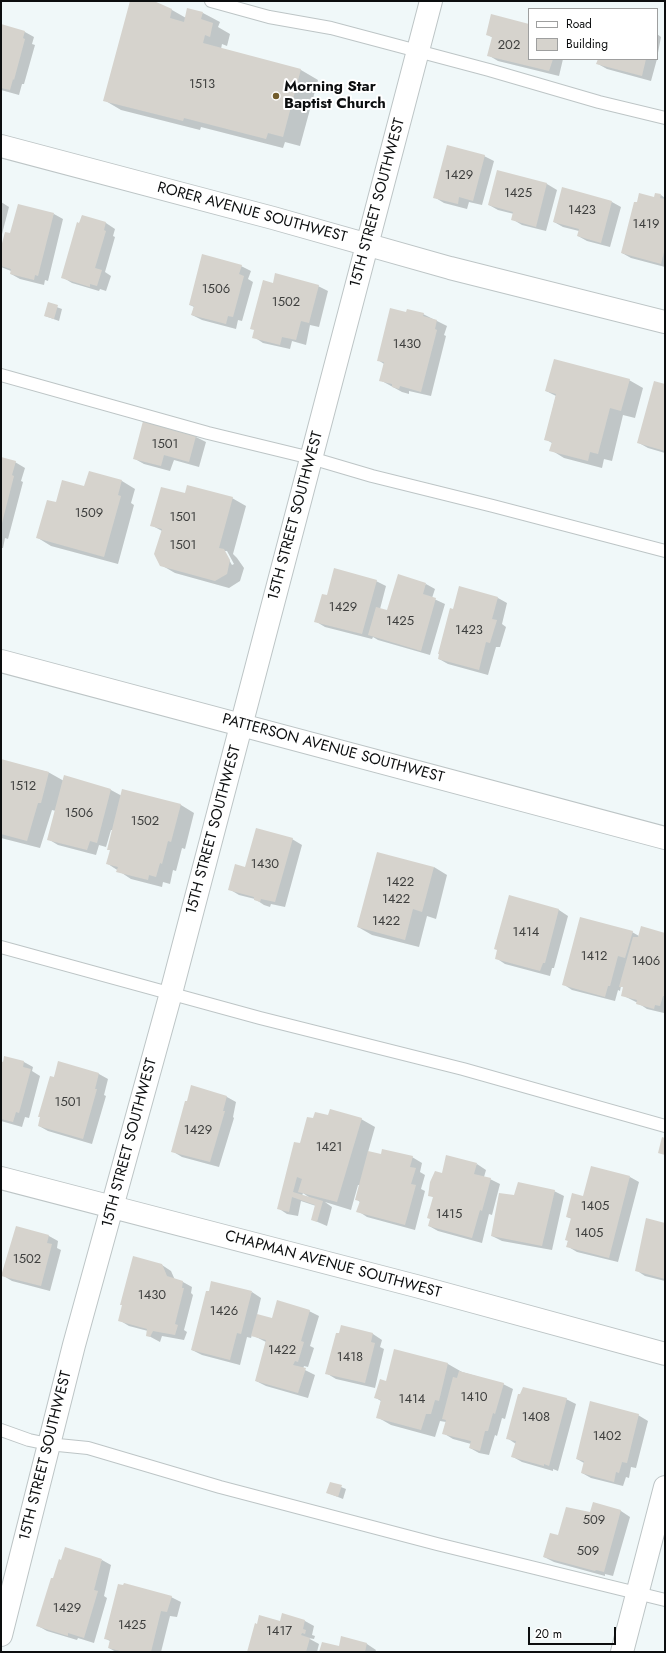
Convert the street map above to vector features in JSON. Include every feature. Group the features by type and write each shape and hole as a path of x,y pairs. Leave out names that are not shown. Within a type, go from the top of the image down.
{"street":[{"name":"15TH STREET SOUTHWEST","path":"1,1635 48,1444 171,993 418,52 430,1"},
{"name":"RORER AVENUE SOUTHWEST","path":"1,146 273,218 450,268 665,322"},
{"name":"PATTERSON AVENUE SOUTHWEST","path":"1,661 665,838"},
{"name":"CHAPMAN AVENUE SOUTHWEST","path":"1,1178 416,1286 665,1354"},
{"path":"622,1652 665,1486"}],"lane":[{"path":"211,1 269,18 331,28 489,70 599,102 665,118"},
{"path":"1,375 208,433 311,458 372,476 501,508 665,552"},
{"path":"1,947 260,1018 463,1069 665,1126"},
{"path":"1,1430 48,1444 88,1448 235,1491 438,1544 665,1600"}],"building":[{"path":"130,1 154,1 172,9 170,18 184,22 187,8 203,12 201,19 213,23 210,37 205,35 203,43 301,69 283,137 268,133 266,139 184,118 183,121 103,101"},
{"path":"491,14 528,24 528,60 553,60 549,71 487,56 492,37 486,35"},
{"path":"1,24 25,31 23,38 25,39 10,90 1,88"},
{"path":"598,60 646,60 642,76 596,64"},
{"path":"447,145 485,155 473,201 459,197 458,204 433,198"},
{"path":"497,170 547,183 536,227 511,220 513,212 488,205"},
{"path":"562,187 612,201 601,243 577,236 579,229 553,222"},
{"path":"639,193 654,197 655,193 661,194 660,198 665,199 665,248 661,264 621,253 634,202 637,202"},
{"path":"18,204 54,213 38,276 35,275 34,280 10,274 11,269 1,266 1,247 5,232 10,233"},
{"path":"82,215 106,222 104,230 106,231 95,268 102,270 97,286 90,284 90,287 61,278 77,222 79,223"},
{"path":"202,254 242,265 239,274 244,276 233,317 228,316 226,324 191,315 194,306 189,305"},
{"path":"275,273 319,285 309,323 301,321 296,340 282,337 280,345 252,338 254,330 250,329 263,280 273,283"},
{"path":"48,302 58,305 54,319 44,316"},
{"path":"390,308 406,312 407,309 424,313 423,316 437,320 435,329 437,330 421,392 400,386 399,389 392,387 392,384 379,381 384,362 377,361"},
{"path":"554,359 630,379 621,411 610,408 598,454 590,452 588,461 549,451 552,442 544,440 556,394 545,391"},
{"path":"654,381 665,384 665,451 637,443"},
{"path":"143,421 196,436 189,462 164,455 161,466 133,459"},
{"path":"1,457 16,461 12,475 14,476 2,523"},
{"path":"89,471 122,480 118,495 121,496 104,557 36,538 47,500 56,502 62,480 84,486"},
{"path":"187,485 233,497 219,548 224,549 230,560 227,574 215,581 160,566 154,554 162,529 150,526 161,487 185,493"},
{"path":"334,568 377,580 362,634 314,622 322,594 327,595"},
{"path":"398,574 426,583 423,594 436,598 421,651 368,635 376,607 387,610"},
{"path":"459,586 498,597 492,619 497,620 490,643 486,642 479,670 438,659 450,608 453,609"},
{"path":"1,759 49,772 41,803 38,803 27,841 1,834"},
{"path":"64,775 111,789 97,843 90,841 87,850 47,840"},
{"path":"122,789 181,804 171,842 168,841 162,864 160,863 156,877 149,875 148,880 116,872 118,867 106,864 110,850 107,850"},
{"path":"256,828 293,838 275,902 261,899 260,902 254,900 254,897 228,890 235,864 245,867"},
{"path":"377,852 434,867 422,912 413,909 405,940 357,927"},
{"path":"509,895 559,909 545,963 543,963 540,971 495,959 497,950 494,949"},
{"path":"580,917 633,931 625,958 618,956 610,986 608,986 605,997 562,985"},
{"path":"641,926 665,933 665,996 663,996 660,1006 655,1005 654,1009 636,1004 637,1000 621,996 623,987 619,987 633,937 638,937"},
{"path":"4,1056 24,1061 23,1067 31,1069 19,1113 16,1112 13,1122 1,1119 1,1061 3,1062"},
{"path":"58,1061 99,1073 95,1089 97,1089 83,1139 38,1126 40,1117 38,1117 50,1076 54,1077"},
{"path":"191,1085 227,1096 223,1111 225,1111 210,1162 171,1152"},
{"path":"330,1109 362,1118 337,1202 298,1192 302,1179 297,1177 293,1192 323,1201 317,1222 311,1220 315,1205 292,1197 289,1212 277,1209 294,1142 300,1143 307,1117 313,1118 315,1112 328,1115"},
{"path":"662,1137 665,1138 665,1155 658,1153"},
{"path":"382,1149 413,1156 410,1167 416,1168 411,1184 416,1185 405,1225 356,1212 360,1201 355,1200 368,1151 381,1154"},
{"path":"446,1155 477,1163 474,1174 491,1178 482,1211 480,1210 472,1238 428,1226 430,1219 427,1218 433,1197 428,1196 430,1182 435,1171 442,1173"},
{"path":"591,1166 630,1176 609,1258 566,1247 568,1241 565,1240 571,1218 566,1217 572,1193 583,1196"},
{"path":"518,1182 555,1190 542,1246 491,1236 499,1193 514,1195"},
{"path":"646,1218 665,1223 665,1279 635,1271"},
{"path":"16,1226 49,1235 47,1243 52,1244 41,1286 1,1276"},
{"path":"133,1256 162,1264 167,1276 183,1281 182,1288 184,1288 175,1324 178,1325 175,1335 153,1331 150,1337 146,1336 147,1329 118,1321 122,1305 120,1305"},
{"path":"211,1281 252,1291 241,1334 237,1333 230,1360 191,1350 206,1291 209,1291"},
{"path":"277,1300 310,1310 301,1341 304,1342 298,1362 295,1361 293,1365 306,1368 298,1393 255,1381 266,1340 251,1336 257,1314 272,1318"},
{"path":"341,1325 373,1333 371,1342 375,1343 365,1383 325,1374 336,1333 339,1333"},
{"path":"394,1349 448,1363 439,1401 435,1400 431,1414 426,1414 421,1430 376,1418 381,1400 374,1398 380,1379 386,1381"},
{"path":"459,1371 504,1383 495,1414 493,1413 488,1431 485,1431 480,1451 469,1448 471,1441 442,1434 446,1420 442,1419 453,1377 457,1378"},
{"path":"523,1387 567,1398 549,1466 511,1457 516,1441 506,1439 518,1394 520,1394"},
{"path":"590,1401 639,1414 627,1463 622,1462 619,1473 616,1472 614,1482 581,1473 584,1461 576,1459"},
{"path":"330,1482 342,1485 338,1497 326,1493"},
{"path":"593,1502 621,1510 604,1572 543,1557 550,1533 558,1535 566,1507 590,1512"},
{"path":"65,1547 102,1559 94,1590 98,1591 84,1638 68,1633 68,1636 36,1626 51,1578 53,1578 59,1559 61,1560"},
{"path":"124,1583 172,1596 167,1612 161,1611 151,1652 124,1652 108,1648 110,1640 104,1639 118,1584 123,1585"},
{"path":"282,1613 305,1620 303,1629 306,1630 305,1634 302,1633 301,1635 310,1638 306,1652 247,1652 255,1623 257,1624 259,1615 280,1621"},
{"path":"341,1636 367,1643 365,1652 319,1652 322,1642 339,1646"}],"place":[{"name":"Morning Star Baptist Church","path":"276,96"}]}
